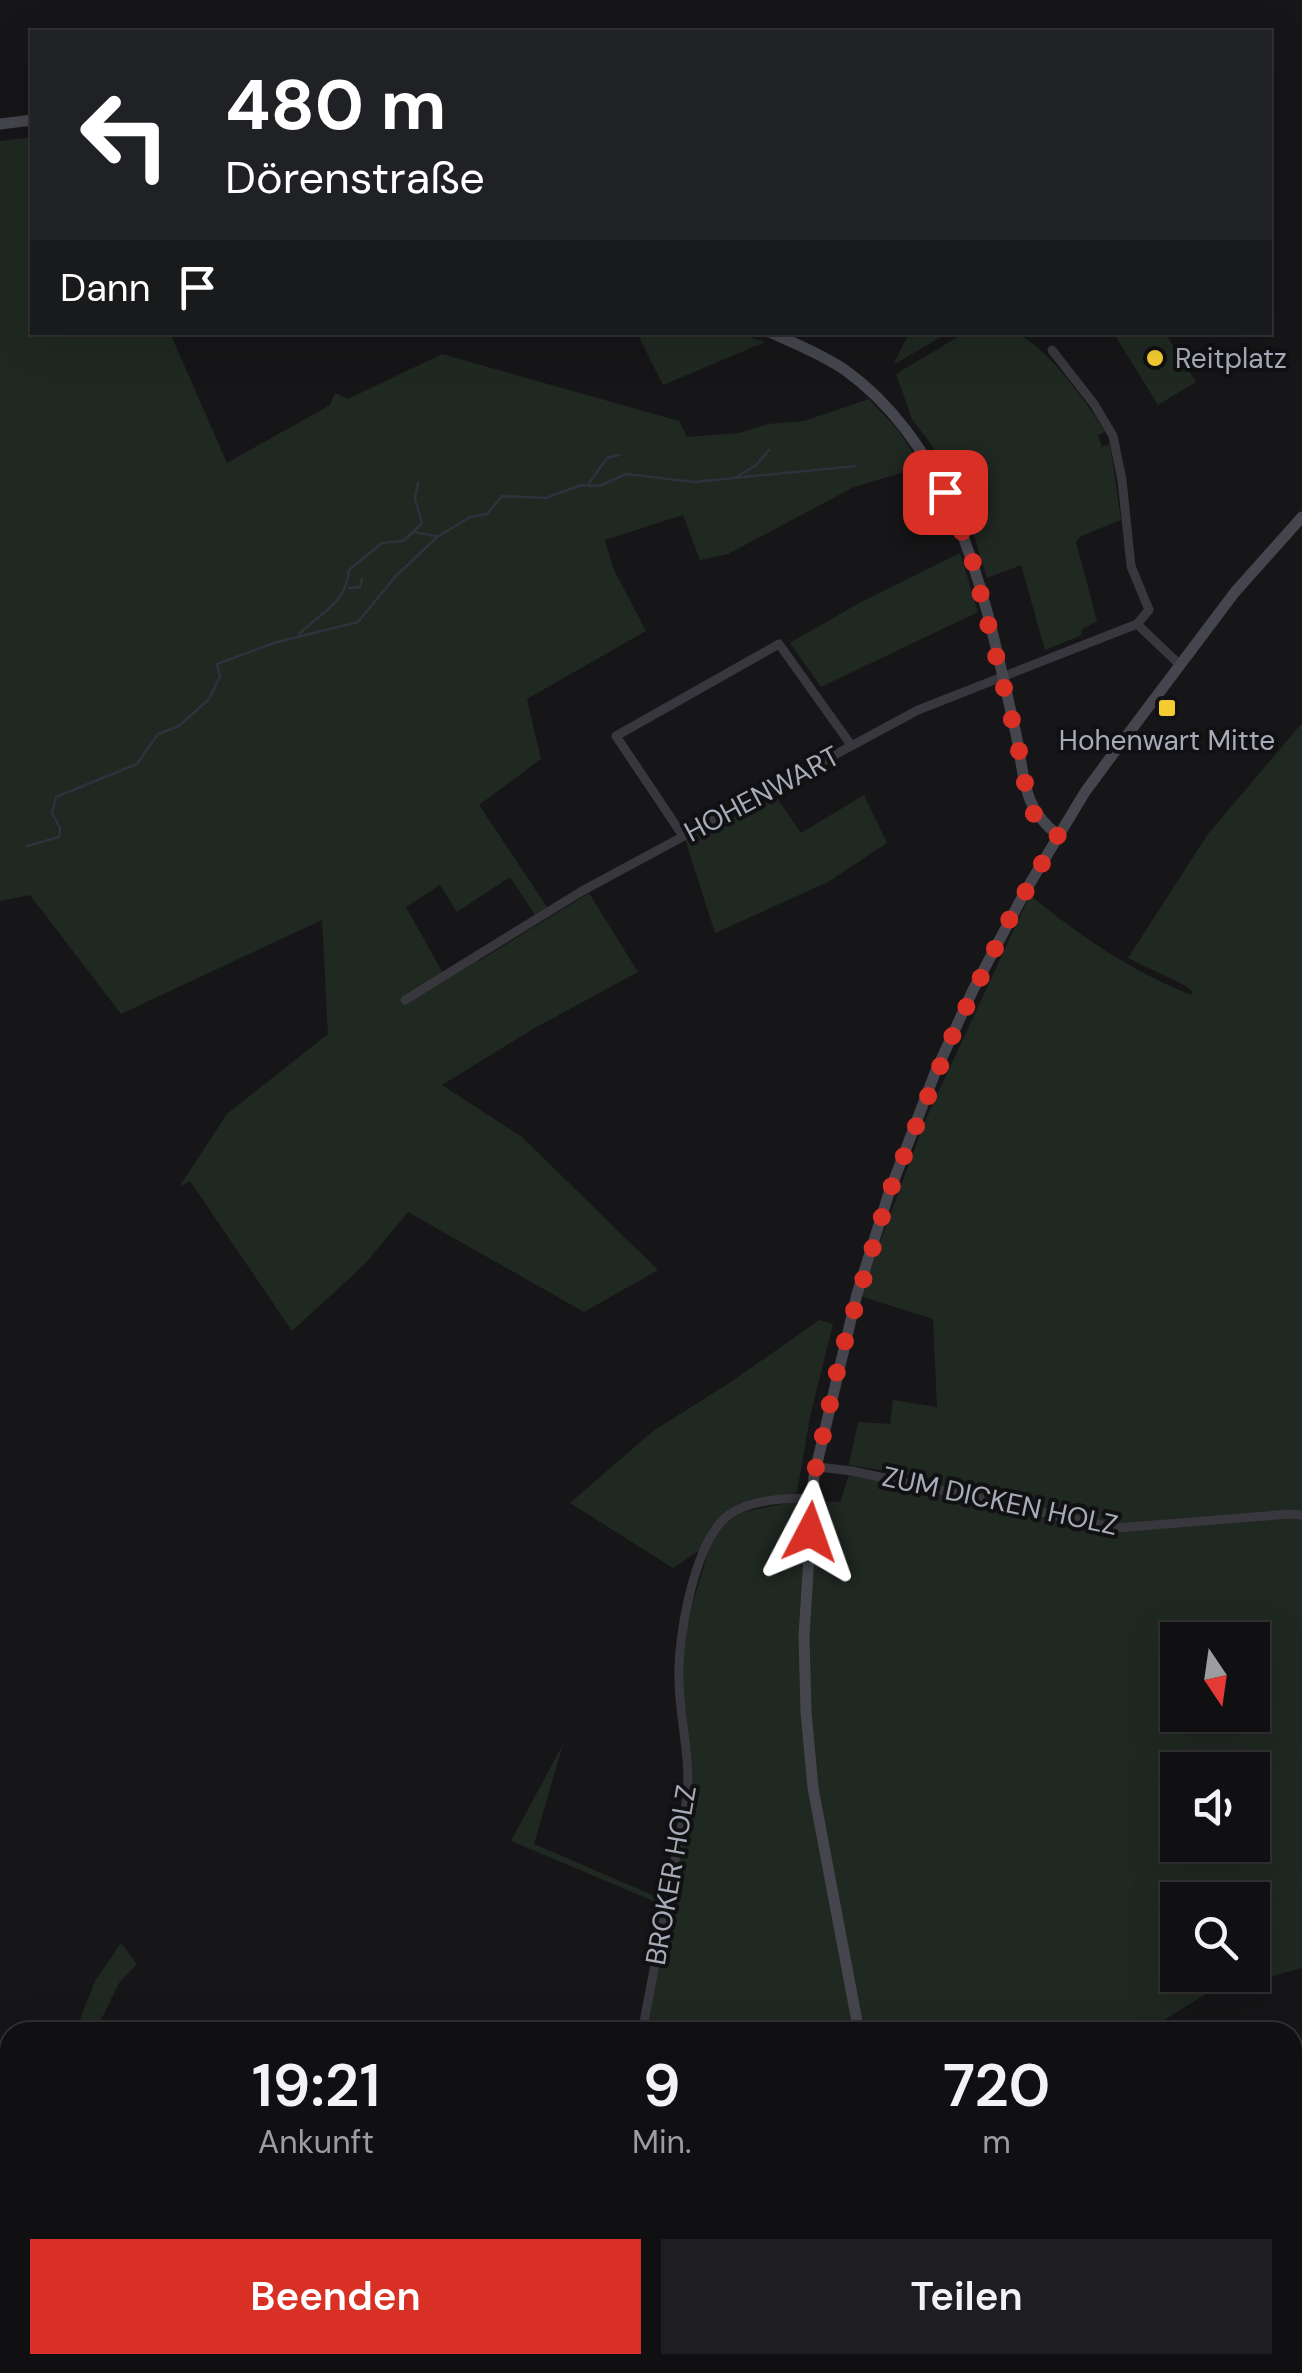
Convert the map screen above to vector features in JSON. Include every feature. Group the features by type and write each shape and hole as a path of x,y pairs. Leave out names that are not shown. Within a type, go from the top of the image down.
{"main road":[{"path":"0,124 30,120"},
{"path":"776,335 844,369 899,421 925,456 970,551 1028,799 1034,814 1058,836"},
{"path":"856,2022 819,1826 809,1750 804,1636 818,1467 856,1294 912,1130 973,990 1058,836 1084,792 1235,592 1302,518"}],"street":[{"path":"1052,350 1102,416 1116,446 1132,566 1148,610 1136,624 1180,664"},
{"name":"HOHENWART","path":"405,1000 582,891 918,710 1136,624"},
{"path":"684,836 616,736 779,644 851,746"},
{"name":"ZUM DICKEN HOLZ","path":"818,1467 1116,1528 1302,1516"},
{"name":"BROKER HOLZ","path":"644,2022 690,1772 679,1664 695,1579 708,1543 731,1514 758,1504 814,1498"}],"shaded area":[{"path":"30,137 30,335 171,335 227,463 330,405 335,393 348,399 442,354 679,421 687,437 739,433 768,424 804,421 869,399 899,431 922,467 854,487 728,554 700,560 683,515 605,540 613,568 646,631 527,699 541,759 479,805 547,907 535,915 510,877 457,912 440,885 406,907 444,975 482,959 589,893 638,972 533,1029 442,1085 522,1137 658,1270 584,1312 408,1212 365,1264 292,1331 190,1181 179,1187 227,1114 328,1034 322,920 121,1014 30,895 0,901 0,141"},
{"path":"638,335 744,335 765,342 663,385"},
{"path":"908,335 945,335 893,365"},
{"path":"961,335 1018,335 1052,361 1098,420 1105,432 1098,435 1102,447 1110,444 1121,520 1081,536 1076,542 1097,621 1081,630 1082,635 1045,650 1021,565 987,578 964,503 947,466 912,419 896,374"},
{"name":"Reitplatz","path":"1115,335 1166,335 1196,382 1158,405"},
{"path":"960,553 978,612 821,687 790,643 859,603"},
{"path":"1302,723 1302,1968 1270,1977 1270,1882 1160,1882 1160,1992 1213,1992 1161,2022 646,2022 689,1798 680,1665 690,1612 710,1546 721,1528 738,1513 801,1500 840,1502 851,1469 940,1486 939,1480 849,1465 858,1422 890,1424 893,1400 937,1407 933,1319 860,1296 925,1121 1030,895 1107,951 1191,995 1193,992 1128,958 1208,834"},
{"path":"864,795 887,843 828,882 715,933 685,839 777,798 801,833"},
{"path":"819,1320 833,1324 810,1417 797,1493 744,1504 704,1547 673,1568 570,1503 653,1431"},
{"path":"563,1744 534,1844 664,1900 663,1905 511,1841"},
{"path":"121,1943 137,1964 119,1983 100,2022 79,2022 95,1981"}],"waterway":[{"path":"736,477 755,466 769,450"},
{"path":"589,483 607,458 619,455"},
{"path":"27,846 59,837 60,828 52,813 56,797 137,764 158,734 179,726 209,699 220,676 217,664 277,642 358,622 395,577 437,537 470,517 487,514 502,496 546,498 581,485 599,486 626,474 694,482 856,466"},
{"path":"414,531 422,523 415,499 418,482"},
{"path":"299,634 338,599 349,570 382,543 403,541 413,532 436,536"},
{"path":"349,588 360,587 362,579"}],"place":[{"name":"Reitplatz","path":"1155,358"},
{"name":"Hohenwart Mitte","path":"1167,708"}],"route":[{"path":"810,1532 814,1476 840,1358 889,1193 973,990 1058,836 1034,814 1028,799 970,551 945,492"}]}
